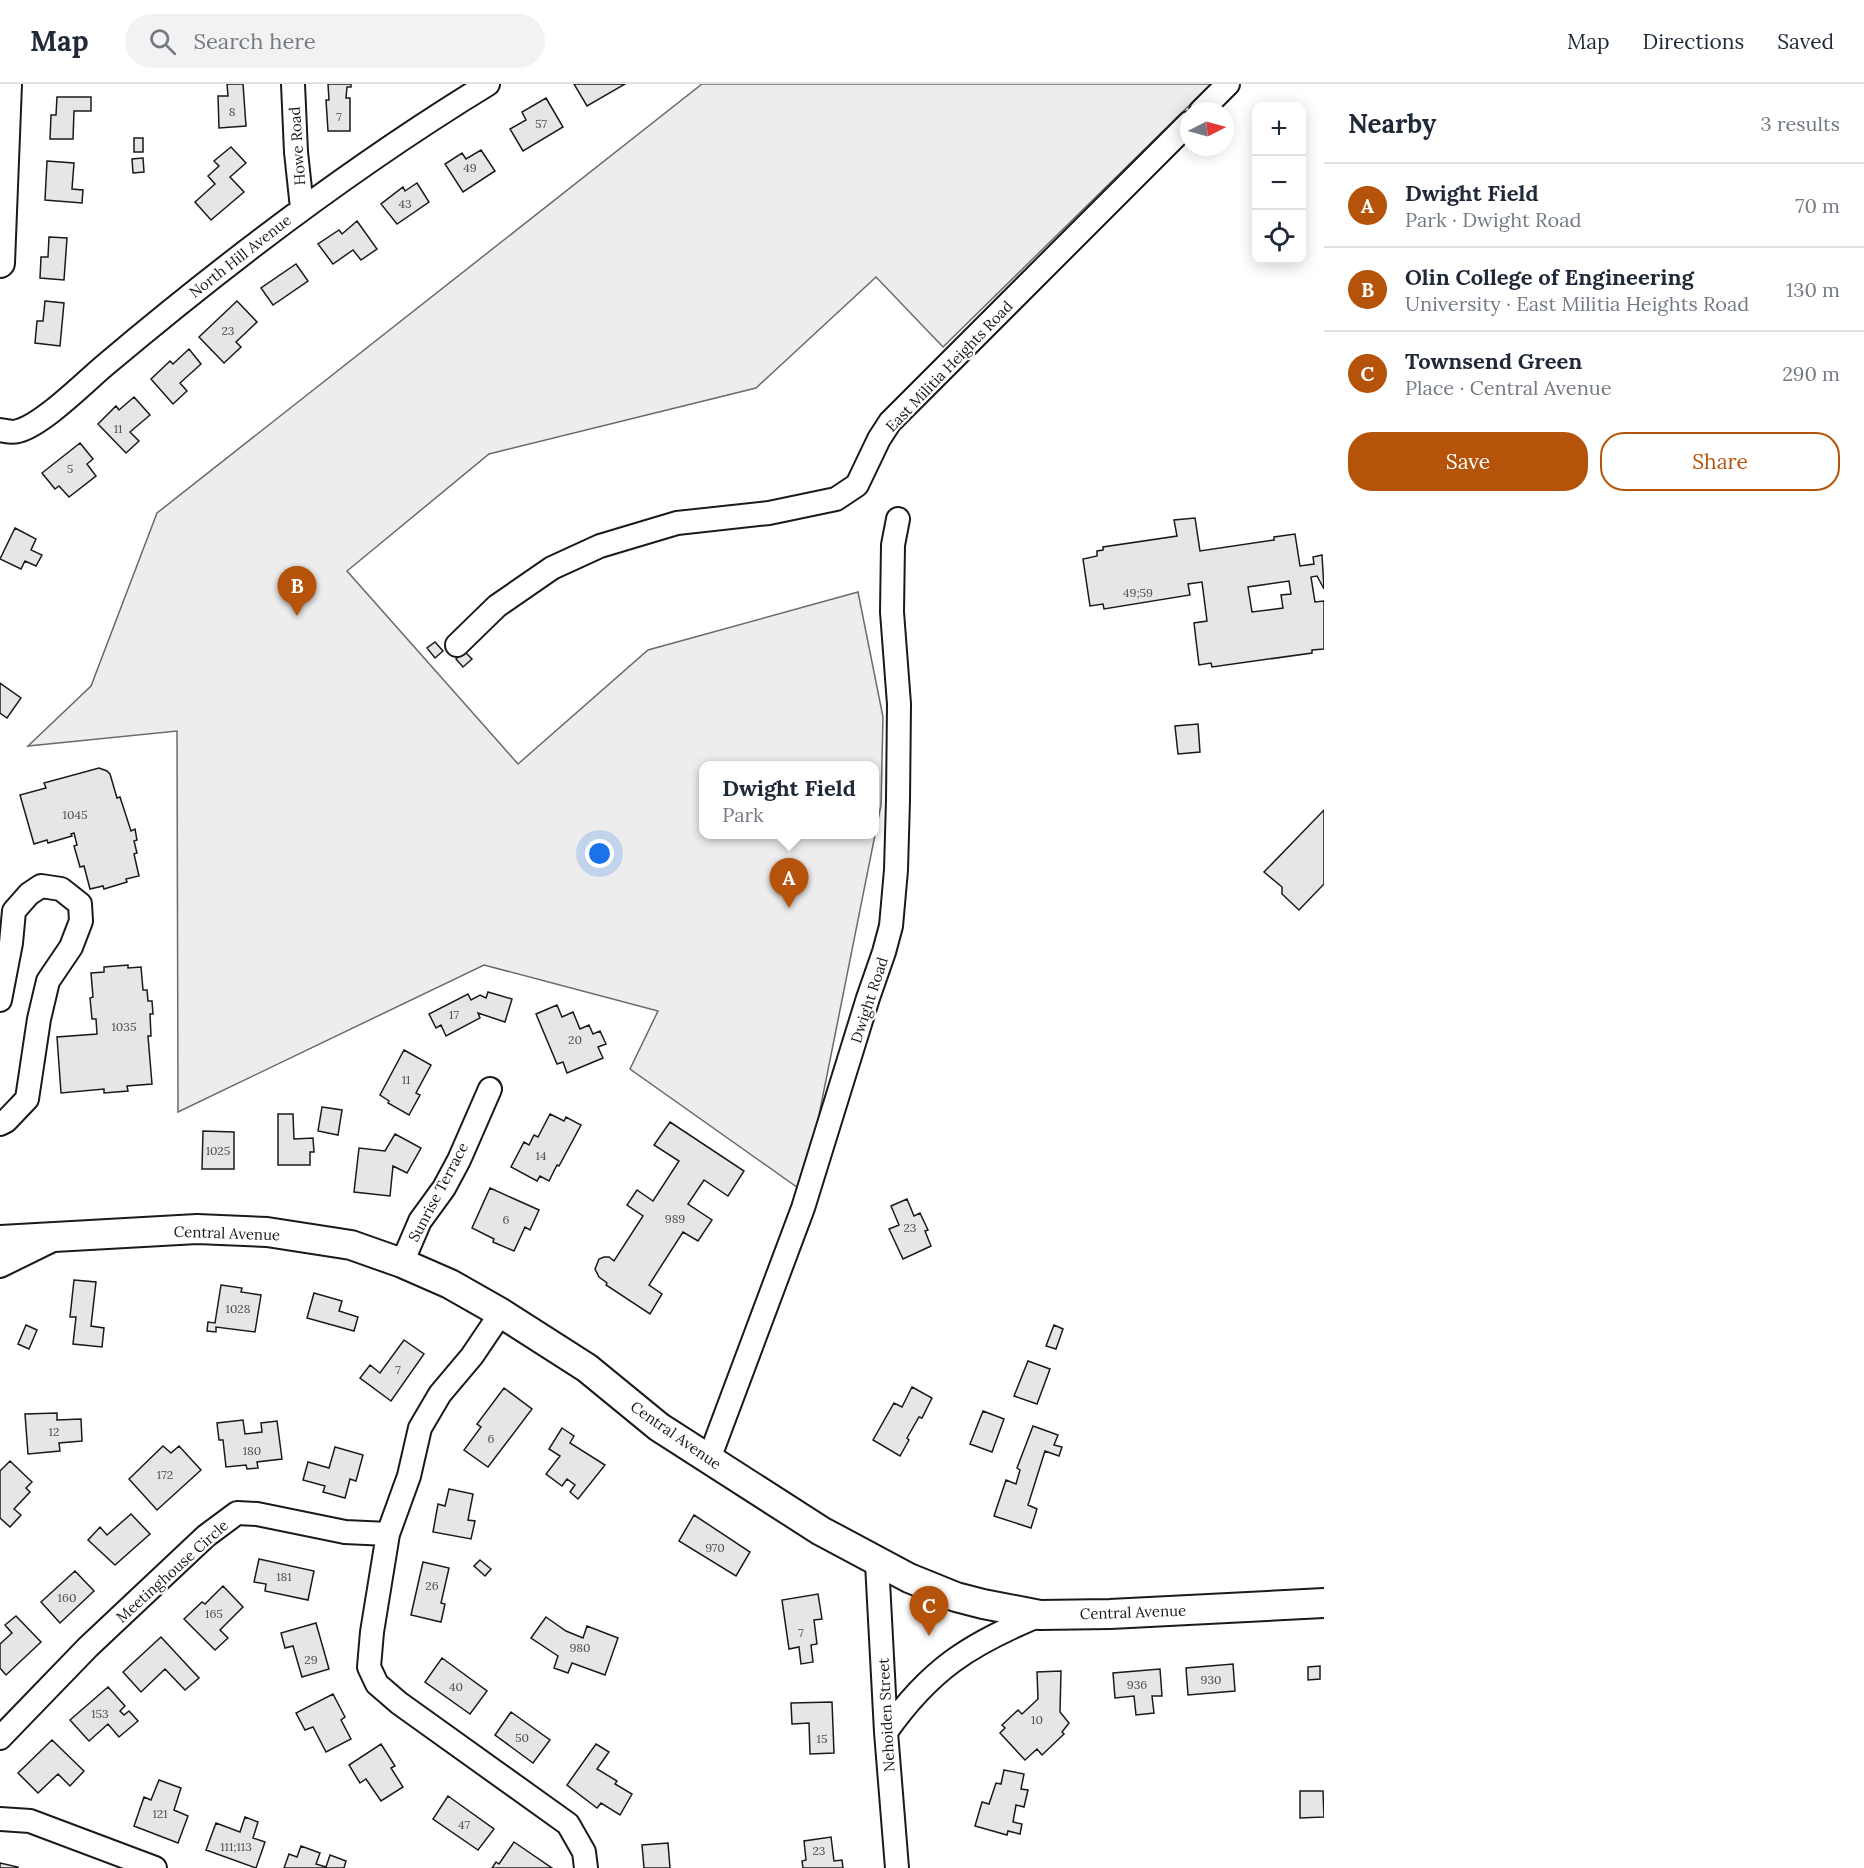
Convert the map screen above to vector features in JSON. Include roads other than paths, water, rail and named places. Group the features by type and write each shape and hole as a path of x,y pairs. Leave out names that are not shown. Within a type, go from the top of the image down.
{"main road":[{"path":"0,263 7,84"},
{"name":"Central Avenue","path":"0,1240 197,1229 267,1232 351,1245 402,1263 450,1284 501,1313 587,1368 659,1427 822,1531 877,1563 956,1597 1040,1615 1110,1614 1324,1603"}],"street":[{"name":"Howe Road","path":"293,84 296,152 302,208"},
{"name":"North Hill Avenue","path":"0,430 16,432 38,423 140,336 302,208 433,117 488,84"},
{"path":"1210,102 1228,84"},
{"name":"East Militia Heights Road","path":"458,645 496,606 552,568 600,546 677,523 769,513 816,505 837,499 857,485 879,439 890,422 1180,132"},
{"name":"Dwight Road","path":"709,1459 804,1208 891,926 896,870 898,800 899,704 892,612 893,545 898,519"},
{"path":"0,1000 11,943 14,911 29,894 41,886 62,889 80,904 81,921 71,947 48,981 39,1019 27,1099 2,1119"},
{"name":"Sunrise Terrace","path":"402,1263 420,1221 444,1188 459,1160 490,1089"},
{"path":"0,1266 62,1236"},
{"path":"501,1313 472,1356 440,1394 420,1428 409,1476 388,1534 372,1632 369,1667 377,1683 399,1703 568,1824 584,1852 586,1868"},
{"name":"Meetinghouse Circle","path":"0,1738 88,1647 206,1536 237,1514 257,1514 345,1532 388,1534"},
{"name":"Nehoiden Street","path":"877,1563 886,1732 897,1868"},
{"path":"886,1732 912,1698 955,1659 990,1637 1040,1615"},
{"path":"0,1818 30,1821 155,1868"}],"place":[{"name":"Olin College of Engineering","path":"297,616"},
{"name":"Dwight Field","path":"789,908"},
{"name":"Townsend Green","path":"929,1636"}]}
